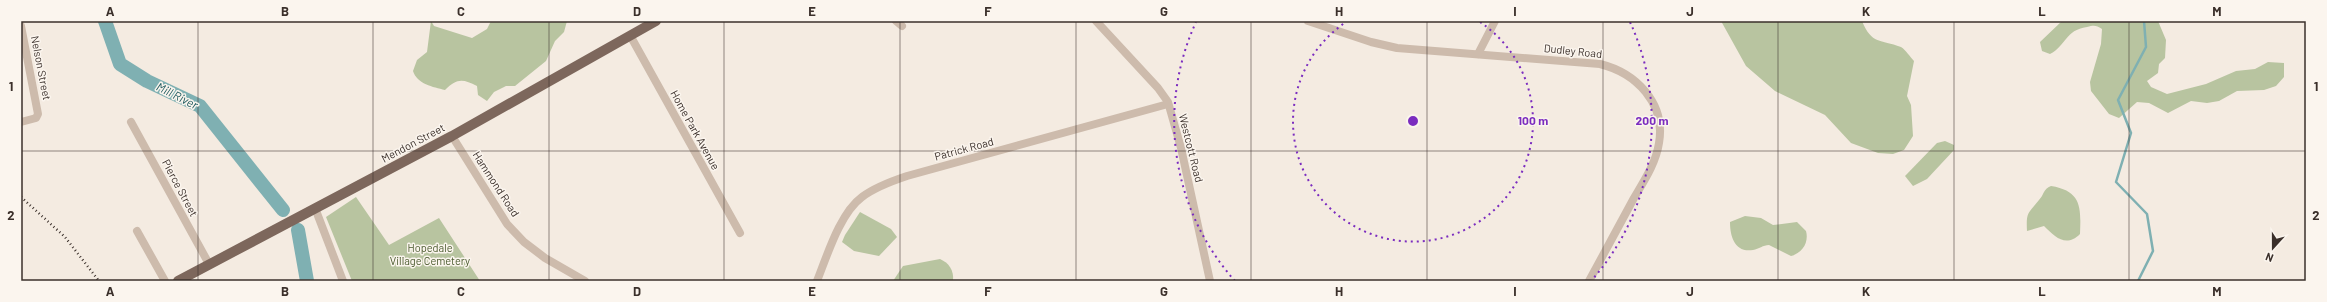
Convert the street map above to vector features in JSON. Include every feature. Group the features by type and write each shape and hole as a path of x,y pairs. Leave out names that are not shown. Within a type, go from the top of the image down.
{"main road":[{"name":"Mendon Street","path":"178,281 452,136 631,37 656,21"}],"street":[{"name":"Dudley Road","path":"1308,21 1384,45 1608,66 1630,76 1652,102 1660,126 1656,154 1589,281"},
{"path":"1478,54 1495,21"},
{"name":"Westcott Road","path":"1099,22 1158,88 1168,104 1181,148 1210,281"},
{"name":"Nelson Street","path":"21,26 38,114 36,118 21,122"},
{"name":"Home Park Avenue","path":"631,37 740,233"},
{"name":"Patrick Road","path":"817,281 831,247 851,208 860,198 881,186 907,176 1168,104"},
{"name":"Pierce Street","path":"131,122 209,264"},
{"name":"Hammond Road","path":"452,136 507,224 524,242 545,258 584,281"},
{"path":"315,208 343,281"},
{"path":"137,231 165,281"}],"green space":[{"path":"431,21 434,26 472,38 487,29 491,21 567,21 564,32 555,41 546,61 515,86 506,86 494,92 487,101 478,95 477,86 468,82 460,81 453,83 445,90 422,82 415,75 413,71 417,60 427,52"},
{"path":"1721,21 1862,21 1873,38 1901,47 1914,61 1907,96 1911,105 1913,136 1904,150 1893,154 1878,153 1851,143 1825,115 1775,91 1746,66"},
{"path":"2062,21 2158,21 2166,40 2165,58 2159,64 2158,73 2147,81 2151,87 2167,94 2206,84 2236,71 2255,69 2268,62 2284,63 2284,77 2276,86 2264,90 2237,91 2219,101 2207,103 2191,101 2168,113 2149,103 2137,102 2119,118 2109,114 2091,91 2090,82 2101,44 2102,29 2093,26 2074,31 2055,51 2050,54 2042,51 2040,42"},
{"path":"1945,141 1954,145 1954,150 1927,179 1913,186 1905,176 1937,143"},
{"path":"2051,186 2061,188 2069,192 2078,202 2080,234 2075,238 2065,241 2052,234 2044,226 2027,231 2028,214 2041,198 2045,190"},
{"name":"Hopedale Village Cemetery","path":"356,197 389,245 439,218 480,281 352,281 326,217"},
{"path":"860,212 891,229 897,237 879,256 854,251 842,242"},
{"path":"1745,216 1761,218 1773,225 1797,222 1806,231 1806,243 1802,250 1791,256 1769,245 1753,250 1742,249 1735,243 1731,233 1730,222"},
{"path":"940,259 950,267 953,273 953,281 893,281 903,266"}],"waterway":[{"name":"Mill River","path":"105,21 120,64 147,81 200,106 283,210"},
{"path":"2138,281 2153,251 2147,214 2116,182 2131,133 2118,100 2146,47 2144,21"},
{"name":"Mill River","path":"298,230 307,281"}],"railway":[{"path":"21,197 65,237 99,281"}]}
